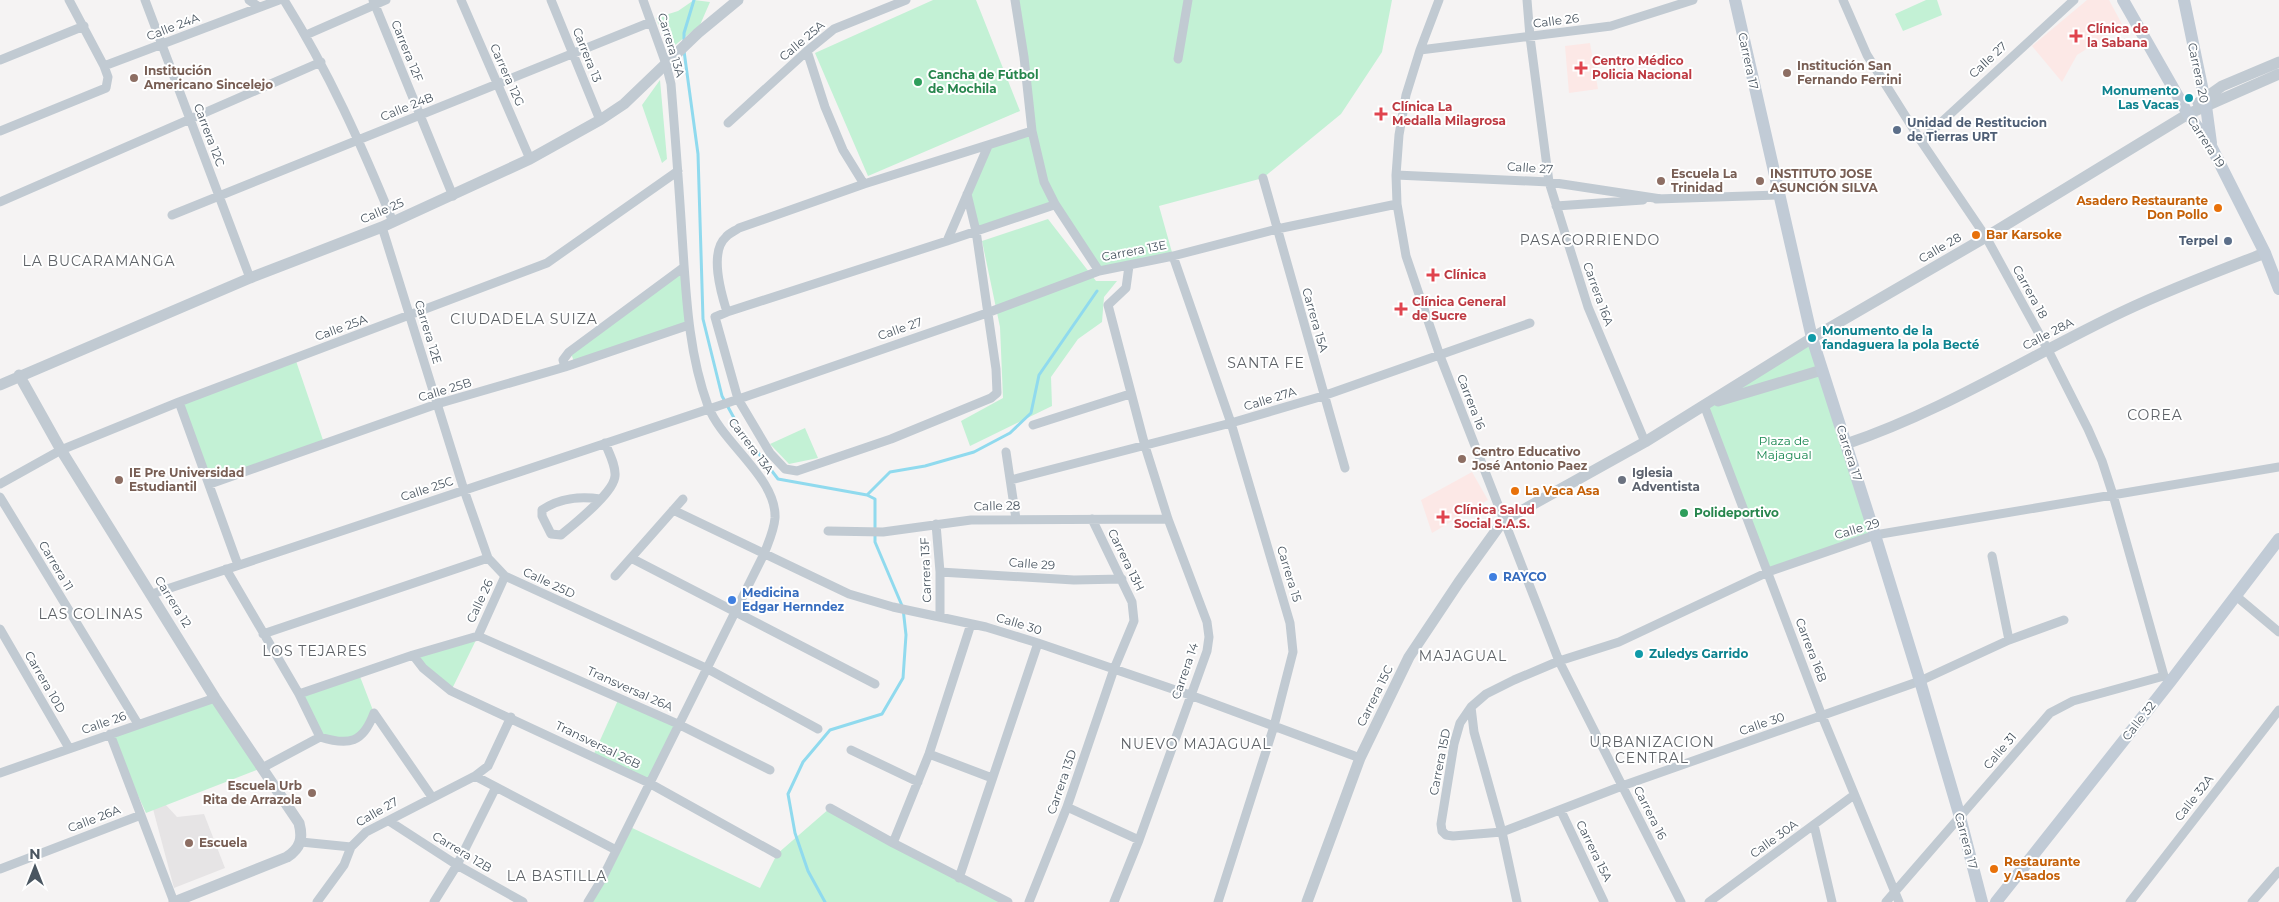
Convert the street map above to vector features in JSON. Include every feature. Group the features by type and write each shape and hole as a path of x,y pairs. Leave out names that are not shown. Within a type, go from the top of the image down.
{"main road":[{"name":"Carrera 17","path":"1735,0 1812,338 1876,535 1960,817 1982,902"},
{"name":"Carrera 19","path":"2123,0 2188,114 2211,146 2265,253 2276,269 2279,289"},
{"name":"Carrera 20","path":"2184,0 2205,102 2211,146"},
{"name":"Calle 32","path":"1996,902 2167,679 2236,596 2279,539"}],"street":[{"path":"0,131 102,91 108,84 104,66 69,0"},
{"name":"Carrera 12C","path":"145,0 250,278"},
{"path":"249,0 259,7"},
{"name":"Calle 24A","path":"104,66 279,0"},
{"path":"284,0 321,62 359,139 393,222"},
{"path":"306,35 374,2 386,0"},
{"name":"Carrera 12G","path":"461,0 530,159"},
{"name":"Carrera 13","path":"551,0 600,120"},
{"name":"Carrera 13A","path":"588,902 616,850 734,610 764,554 772,534 775,517 771,498 763,483 726,436 698,376 689,325 670,84 666,64 643,0"},
{"name":"Calle 25A","path":"728,124 807,51 834,29 906,0"},
{"name":"Carrera 13E","path":"1015,0 1024,56 1032,131 1044,182 1055,204 1099,271 1173,256 1277,229 1397,204"},
{"path":"1178,60 1188,0"},
{"name":"Carrera 16","path":"1439,0 1406,94 1399,135 1396,175 1397,204 1406,256 1440,356 1559,661 1681,902"},
{"name":"Carrera 16A","path":"1527,0 1549,182 1588,307 1645,442"},
{"name":"Calle 26","path":"1420,50 1610,26 1693,0"},
{"name":"Carrera 18","path":"1843,0 1867,54 1921,141 1986,237 2048,350 2098,453 2113,495 2167,679"},
{"name":"Calle 27","path":"1921,141 2074,0"},
{"name":"Carrera 12F","path":"374,2 453,196"},
{"name":"Calle 25","path":"0,385 19,375 250,278 382,227 530,159 600,120 624,104 731,2"},
{"name":"Calle 24B","path":"172,215 651,22"},
{"path":"0,60 84,26"},
{"path":"807,51 825,107 842,150 864,184"},
{"path":"0,202 191,121 321,62"},
{"name":"Calle 28","path":"1503,521 1645,442 1812,338 1986,237 2188,114 2205,102 2222,86 2279,62"},
{"name":"Calle 28","path":"2205,102 2279,74"},
{"path":"727,312 717,268 719,252 725,237 739,228 864,184 1032,131"},
{"path":"946,241 988,146"},
{"name":"Calle 25A","path":"0,484 61,450 179,402 547,263 678,171"},
{"name":"Calle 27","path":"1396,175 1549,182 1661,198"},
{"name":"Carrera 15A","path":"1263,178 1345,468"},
{"path":"967,194 976,231 998,387 995,396 882,442 797,471 785,469 770,453 734,401 715,317 727,312 946,241 976,231 1055,204"},
{"name":"Calle 27","path":"1556,206 1661,198 1778,195"},
{"name":"Carrera 12E","path":"382,227 464,490 488,558"},
{"name":"Calle 28A","path":"1846,444 1914,419 2123,311 2183,284 2265,253"},
{"name":"Carrera 15","path":"1173,256 1230,423 1293,638 1293,652 1274,726 1218,902"},
{"name":"Carrera 14","path":"1114,902 1139,840 1207,651 1209,637 1207,622 1168,519 1145,446 1108,304 1126,288 1128,266"},
{"path":"565,367 563,360 568,352 684,267"},
{"name":"Calle 27","path":"713,407 987,313 1099,271"},
{"name":"Calle 27A","path":"1011,480 1145,446 1324,396 1530,323"},
{"name":"Calle 25B","path":"210,484 437,404 565,367 689,325"},
{"name":"Calle 28","path":"1704,405 1822,370"},
{"name":"Carrera 12","path":"19,375 61,450 216,698 299,823 302,832 301,842"},
{"path":"1032,425 1130,394"},
{"path":"179,402 238,565"},
{"name":"Carrera 16B","path":"1704,405 1822,716 1899,902"},
{"name":"Calle 25C","path":"152,594 713,407"},
{"path":"600,499 574,498 546,507 542,510 542,516 551,534 561,535 600,499 609,490 615,480 616,473 605,443"},
{"path":"1006,452 1016,519"},
{"name":"Calle 29","path":"1471,707 1486,694 1559,661 1626,639 1768,572 1876,535 2279,466"},
{"name":"Carrera 11","path":"0,497 138,724"},
{"path":"615,576 683,499"},
{"name":"Calle 30","path":"673,510 848,594 893,607 940,616 1038,643 1190,695 1360,758"},
{"name":"Calle 28","path":"828,531 883,532 936,524 1016,519 1168,519"},
{"name":"Carrera 13H","path":"1092,519 1132,602 1134,621 1114,669"},
{"name":"Carrera 15C","path":"1307,902 1360,758 1409,657 1459,582 1503,521"},
{"name":"Carrera 13F","path":"936,524 940,572 940,616"},
{"path":"1992,556 2009,640"},
{"path":"263,634 488,558"},
{"name":"Calle 25D","path":"488,558 505,576 706,668 818,729"},
{"path":"631,558 876,684"},
{"path":"226,569 298,694 320,737"},
{"name":"Calle 29","path":"940,572 1074,580 1122,579"},
{"name":"Calle 26","path":"478,636 505,576"},
{"path":"2236,596 2279,632"},
{"name":"Calle 30","path":"1441,824 1442,831 1446,835 1453,836 1502,832 1561,811 1622,786 1920,681 2009,640 2064,620"},
{"path":"893,843 929,754 971,624"},
{"name":"Carrera 10D","path":"0,629 69,748"},
{"path":"298,694 413,655 478,636"},
{"name":"Transversal 26A","path":"478,636 678,724 770,770"},
{"path":"959,878 1038,643"},
{"name":"Transversal 26B","path":"413,655 423,668 451,690 649,783 777,854"},
{"name":"Carrera 13D","path":"1029,902 1067,807 1114,669"},
{"name":"Calle 31","path":"1886,902 2050,713 2073,701 2167,679"},
{"name":"Calle 26","path":"0,772 216,698"},
{"path":"1471,707 1474,732 1502,832 1518,902"},
{"name":"Carrera 15D","path":"1441,824 1454,744 1460,723 1471,707"},
{"name":"Calle 32A","path":"2130,902 2279,710"},
{"path":"262,768 320,737 338,742 355,740 368,729 374,713 432,797"},
{"name":"Calle 27","path":"351,847 366,832 475,776 488,766 511,717"},
{"path":"110,734 174,902 287,857 296,852 301,842 351,847 344,865 317,902"},
{"path":"851,750 918,782"},
{"path":"929,754 992,778"},
{"path":"475,776 616,850"},
{"path":"434,902 457,865 496,787"},
{"name":"Calle 30A","path":"1709,902 1854,796"},
{"path":"1067,807 1139,840"},
{"path":"830,808 959,878 1008,902"},
{"name":"Carrera 15A","path":"1561,811 1604,902"},
{"name":"Calle 26A","path":"0,869 141,815"},
{"name":"Carrera 12B","path":"389,821 457,865 523,902"},
{"path":"1814,825 1832,902"},
{"path":"2252,902 2279,870"}],"shaded area":[{"name":"Clínica de la Sabana","path":"2087,0 2109,0 2123,26 2077,55 2062,82 2032,46"},
{"name":"Centro Médico Policia Nacional","path":"1590,43 1598,89 1569,93 1565,46"},
{"name":"Clínica Salud Social S.A.S.","path":"1472,472 1488,500 1432,533 1421,500"},
{"name":"Escuela","path":"165,804 177,817 204,814 225,868 174,888 153,809"}],"green space":[{"path":"694,0 710,2 700,25 669,50 656,18 678,11"},
{"name":"Cancha de Fútbol de Mochila","path":"933,0 976,0 1020,111 868,176 815,53"},
{"path":"1015,0 1392,0 1382,52 1341,114 1263,178 1159,206 1173,256 1099,271 1055,204 976,231 967,194 988,146 1032,131"},
{"path":"1926,0 1937,0 1942,15 1903,31 1895,14"},
{"path":"660,80 667,159 662,163 642,105"},
{"path":"1048,219 1096,281 1117,281 1104,297 1102,322 1078,339 1051,377 1052,406 970,446 961,421 1003,398 1000,327 982,241"},
{"path":"684,267 689,325 574,362 571,353"},
{"name":"Plaza de Majagual","path":"1812,338 1875,535 1768,572 1704,405"},
{"path":"295,358 324,443 210,484 179,402"},
{"path":"805,428 818,458 789,464 770,444"},
{"path":"478,636 451,691 413,655"},
{"path":"359,674 374,713 355,740 320,737 299,694"},
{"path":"215,698 262,768 146,813 110,734"},
{"path":"619,698 678,724 649,783 593,756"},
{"path":"830,808 1009,902 587,902 628,826 760,888 777,854"}],"waterway":[{"path":"684,43 684,33 694,0"},
{"path":"684,51 698,154 703,319 722,396 740,429 778,479 867,495 875,499 875,542 903,608 906,635 903,678 882,714 830,730 803,762 788,794 795,833 808,871 825,902"},
{"path":"867,495 890,472 925,466 974,452 1010,433 1031,413 1039,375 1097,291"}],"place":[{"name":"Clínica de la Sabana","path":"2076,36"},
{"name":"Centro Médico Policia Nacional","path":"1581,68"},
{"name":"Institución San Fernando Ferrini","path":"1787,73"},
{"name":"Institución Americano Sincelejo","path":"134,78"},
{"name":"Cancha de Fútbol de Mochila","path":"918,82"},
{"name":"Monumento Las Vacas","path":"2189,98"},
{"name":"Clínica La Medalla Milagrosa","path":"1381,114"},
{"name":"Unidad de Restitucion de Tierras URT","path":"1897,130"},
{"name":"Escuela La Trinidad","path":"1661,181"},
{"name":"INSTITUTO JOSE ASUNCIÓN SILVA","path":"1760,181"},
{"name":"Asadero Restaurante Don Pollo","path":"2218,208"},
{"name":"Bar Karsoke","path":"1976,235"},
{"name":"Terpel","path":"2228,241"},
{"name":"Clínica","path":"1433,275"},
{"name":"Clínica General de Sucre","path":"1401,309"},
{"name":"Monumento de la fandaguera la pola Becté","path":"1812,338"},
{"name":"Centro Educativo José Antonio Paez","path":"1462,459"},
{"name":"IE Pre Universidad Estudiantil","path":"119,480"},
{"name":"Iglesia Adventista","path":"1622,480"},
{"name":"La Vaca Asa","path":"1515,491"},
{"name":"Polideportivo","path":"1684,513"},
{"name":"Clínica Salud Social S.A.S.","path":"1443,517"},
{"name":"RAYCO","path":"1493,577"},
{"name":"Medicina Edgar Hernndez","path":"732,600"},
{"name":"Zuledys Garrido","path":"1639,654"},
{"name":"Escuela Urb Rita de Arrazola","path":"312,793"},
{"name":"Escuela","path":"189,843"},
{"name":"Restaurante y Asados","path":"1994,869"}],"district":[{"name":"PASACORRIENDO","path":"1590,240"},
{"name":"LA BUCARAMANGA","path":"99,261"},
{"name":"CIUDADELA SUIZA","path":"524,319"},
{"name":"SANTA FE","path":"1266,363"},
{"name":"COREA","path":"2155,415"},
{"name":"LAS COLINAS","path":"91,614"},
{"name":"LOS TEJARES","path":"315,651"},
{"name":"MAJAGUAL","path":"1463,656"},
{"name":"NUEVO MAJAGUAL","path":"1196,744"},
{"name":"URBANIZACION CENTRAL","path":"1652,750"},
{"name":"LA BASTILLA","path":"557,876"}]}
